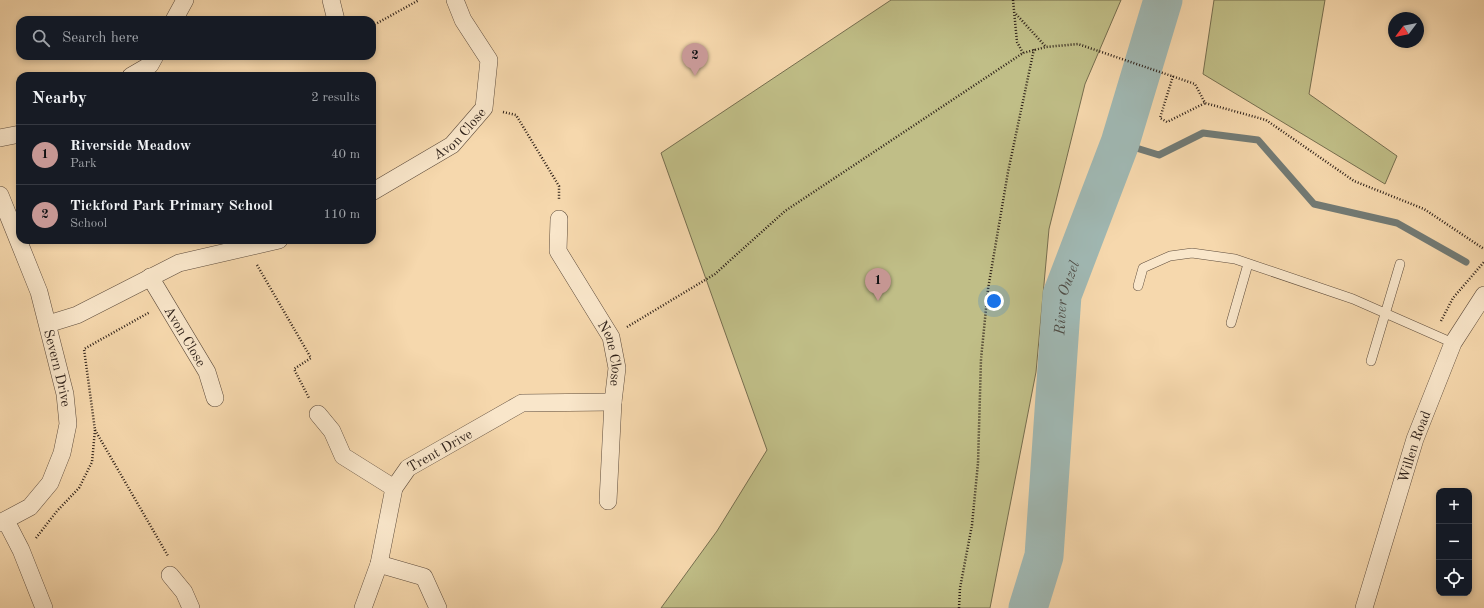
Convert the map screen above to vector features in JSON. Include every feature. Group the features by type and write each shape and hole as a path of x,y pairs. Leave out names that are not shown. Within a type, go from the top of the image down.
{"street":[{"path":"176,16 185,0"},
{"path":"331,0 335,16"},
{"name":"Avon Close","path":"376,190 452,145 484,108 489,60 463,20 455,0"},
{"path":"138,72 150,65 153,60"},
{"path":"0,138 16,135"},
{"name":"Severn Drive","path":"0,194 16,234"},
{"name":"Nene Close","path":"560,219 558,251 611,337 617,368 613,402 608,501"},
{"name":"Severn Drive","path":"3,522 30,507 50,483 62,453 68,424 65,394 48,324 39,292 20,244"},
{"path":"48,324 77,315 150,277 179,264 263,244"},
{"name":"Avon Close","path":"150,277 207,372 215,398"},
{"name":"Willen Road","path":"1364,608 1415,439 1453,343 1484,295"},
{"name":"Trent Drive","path":"363,608 379,564 394,488 408,468 522,403 613,402"},
{"path":"318,414 332,431 343,456 394,488"},
{"path":"3,522 21,550 44,608"},
{"path":"379,564 424,576 438,608"},
{"path":"170,576 184,592 191,608"}],"lane":[{"path":"1138,286 1143,268 1170,256 1192,253 1235,259 1353,299 1453,343"},
{"path":"1231,323 1248,264"},
{"path":"1371,361 1400,264"}],"path":[{"path":"376,24 419,0"},
{"path":"1013,0 1016,14 1017,42 1023,53"},
{"path":"1016,14 1046,47"},
{"path":"611,337 715,274 785,211 1023,53 1046,47 1078,44 1195,84 1205,103"},
{"path":"959,608 960,588 972,525 978,463 981,359 988,289 1008,172 1034,49"},
{"path":"1173,76 1160,118 1167,122 1205,103 1266,120 1354,181 1424,209 1484,249"},
{"path":"484,108 516,115 559,186 560,219"},
{"path":"247,248 310,358 294,369 318,414"},
{"path":"95,430 171,562 170,576"}],"shaded area":[{"path":"891,0 1121,0 1085,84 1049,229 1036,372 990,608 661,608 717,531 767,450 661,153"},
{"path":"1214,0 1325,0 1309,94 1397,156 1385,184 1203,74"}],"waterway":[{"name":"River Ouzel","path":"1028,608 1044,556 1062,295 1120,143 1163,0"},
{"path":"1120,143 1159,155 1203,133 1258,140 1314,204 1397,223 1466,262"}],"place":[{"name":"Tickford Park Primary School","path":"695,76"},
{"name":"Riverside Meadow","path":"878,301"}]}
